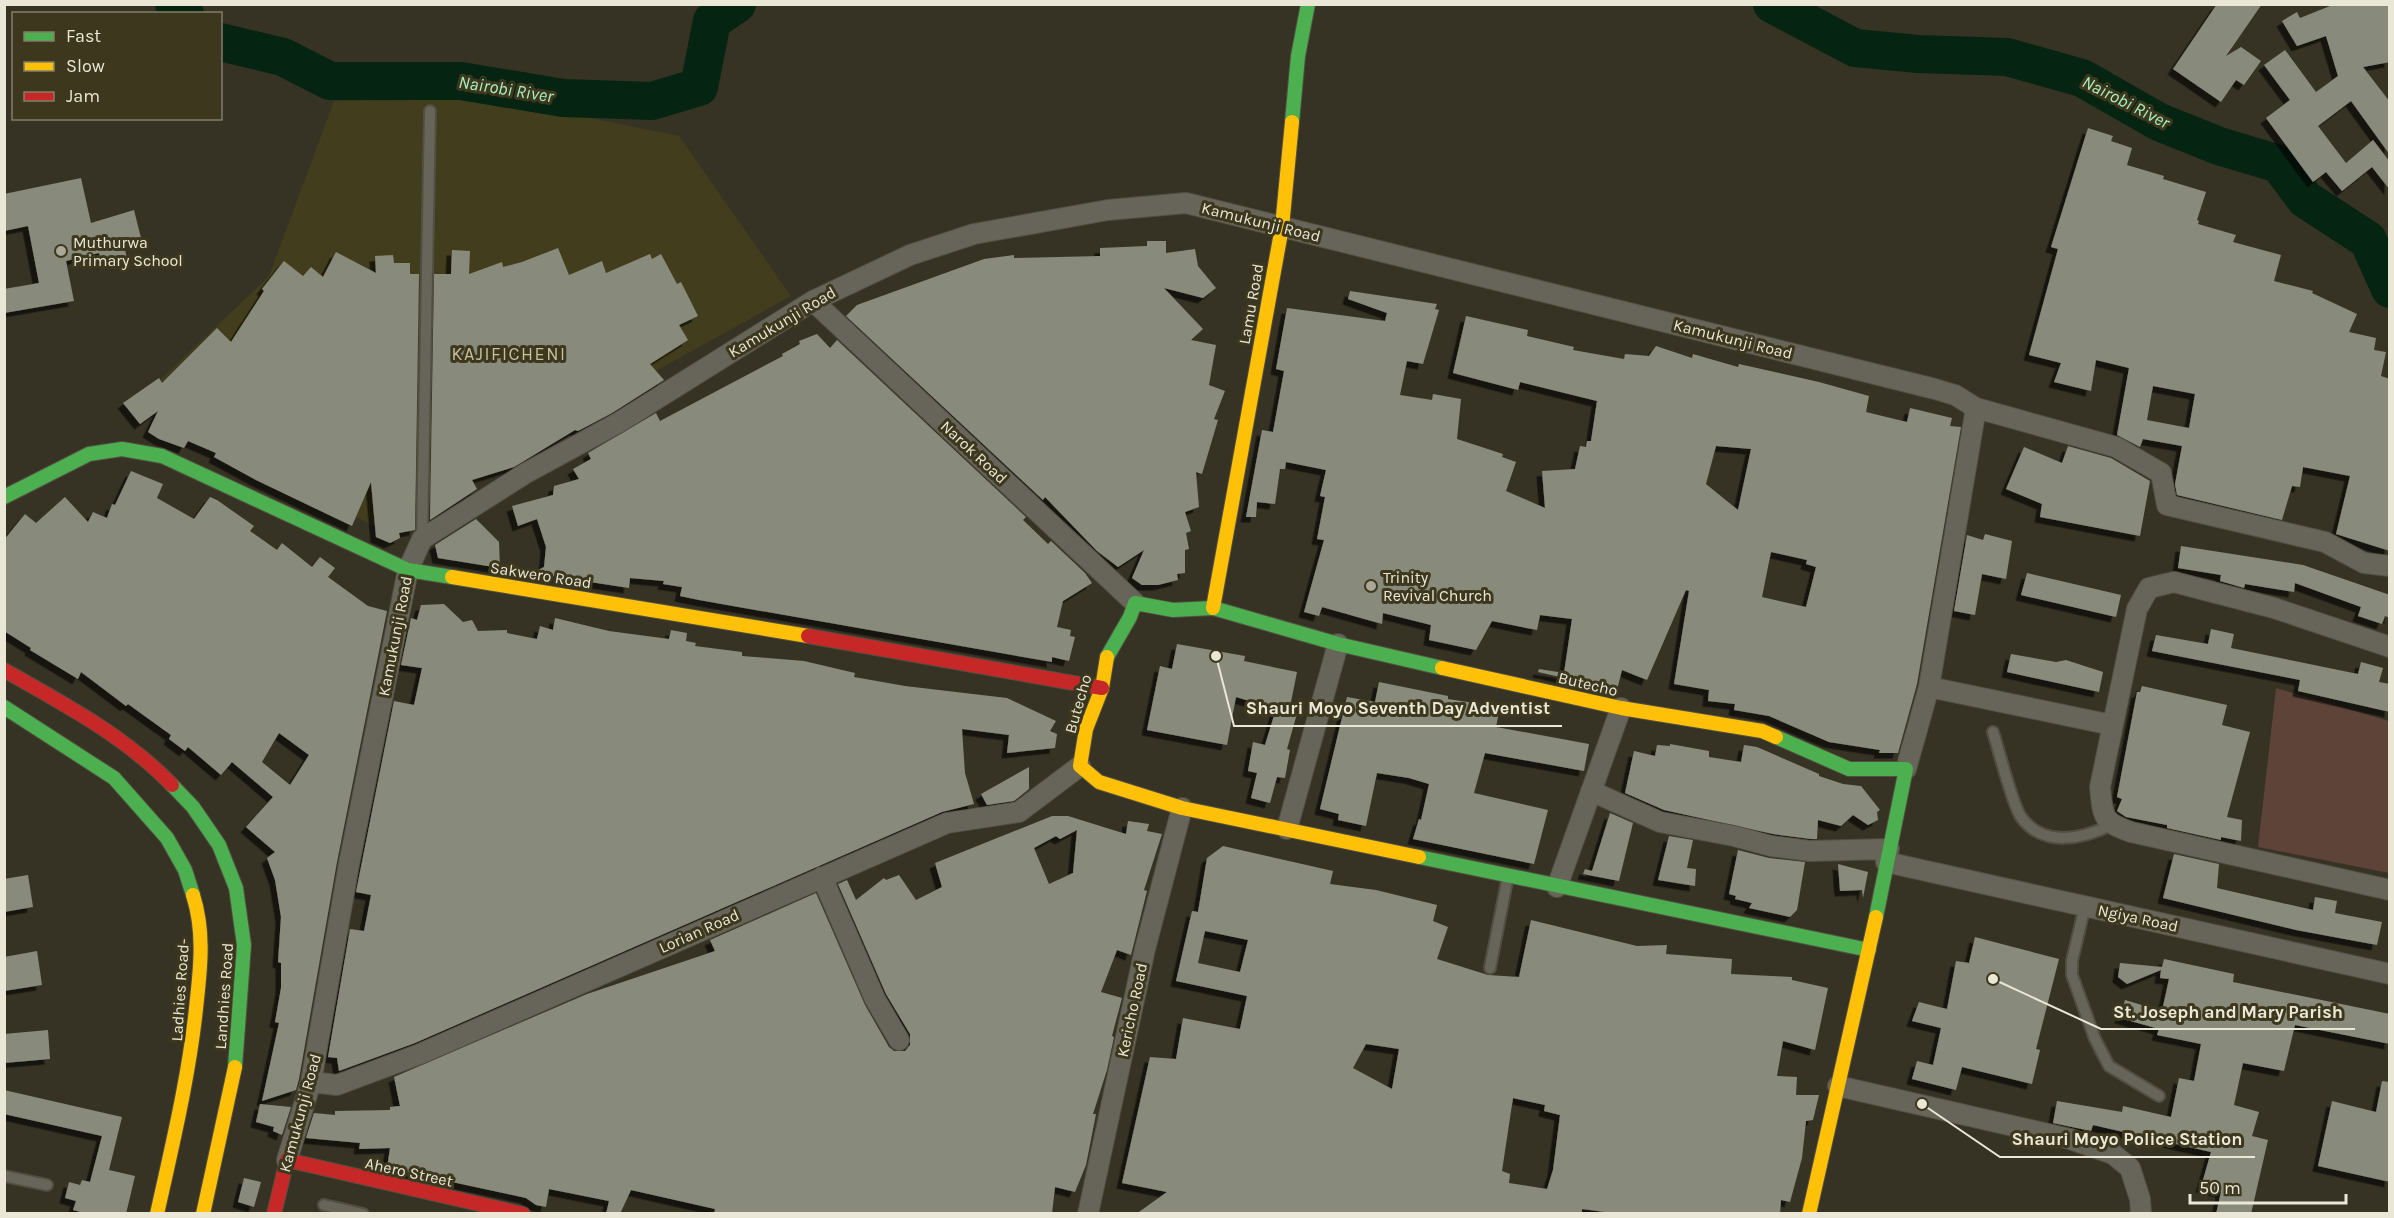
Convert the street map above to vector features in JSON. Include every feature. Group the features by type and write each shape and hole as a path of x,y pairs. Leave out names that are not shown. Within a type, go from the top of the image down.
{"street":[{"name":"Lamu Road","path":"1213,608 1282,227 1298,56 1308,4"},
{"name":"Kamukunji Road","path":"274,1214 287,1160 311,1083 349,864 408,570 422,539 526,473 618,423 813,301 910,255 974,234 1108,210 1186,203 1955,395 1976,408 2116,447 2161,473 2167,505 2325,543 2364,563 2390,566"},
{"name":"Narok Road","path":"813,301 1135,603"},
{"path":"1809,1214 1869,950 1906,769 1929,687 1976,408"},
{"name":"Sakwero Road","path":"4,497 89,454 122,449 162,456 408,570 749,625 1102,688"},
{"path":"2390,647 2274,608 2174,582 2150,588 2137,609 2100,787 2102,813 2110,825 2131,832 2390,890"},
{"name":"Butecho","path":"1080,766 1086,729 1102,688 1107,654 1130,617 1135,603 1173,610 1213,608 1338,644 1621,708 1762,731 1849,769 1906,769"},
{"path":"1287,829 1338,644"},
{"name":"Landhies Road","path":"4,670 87,716 140,754 170,782 206,823 226,856 240,904 244,937 235,1066 213,1177 203,1214"},
{"path":"1929,687 2112,725"},
{"name":"Ladhies Road-","path":"4,707 114,778 167,838 185,870 198,911 202,950 192,1053 157,1214"},
{"path":"1557,887 1621,708"},
{"path":"1080,766 1099,782 1182,808 1869,950"},
{"name":"Lorian Road","path":"311,1083 337,1085 420,1054 947,823 1019,813 1080,766"},
{"name":"Ngiya Road","path":"1591,791 1660,822 1734,836 1771,846 1888,856 2085,906 2390,974"},
{"name":"Kericho Road","path":"1088,1214 1145,949 1182,808"},
{"path":"822,877 875,999 899,1040"},
{"path":"1838,1086 2070,1139 2113,1154 2130,1168 2140,1199 2141,1214"},
{"name":"Ahero Street","path":"287,1160 432,1199 524,1214"}],"lane":[{"path":"422,539 430,111"},
{"path":"1993,732 2021,817 2035,828 2054,837 2071,839 2087,837 2110,825"},
{"path":"1490,968 1508,876"},
{"path":"2085,906 2072,962 2072,975 2095,1039 2109,1066 2159,1096"},
{"path":"4,1176 47,1185"},
{"path":"324,1205 363,1214"}],"shaded area":[{"path":"498,99 679,136 791,296 385,521 378,528 135,404 269,276 334,101"},
{"path":"2276,688 2389,721 2389,873 2258,847"}],"building":[{"path":"2217,4 2262,4 2226,56 2241,47 2261,61 2244,85 2236,80 2221,102 2173,69"},
{"path":"2335,4 2390,4 2390,62 2363,67 2390,102 2390,155 2351,101 2318,126 2346,163 2373,140 2390,162 2390,190 2372,167 2342,191 2326,172 2313,182 2266,118 2290,100 2264,65 2285,50 2316,92 2338,76 2326,36 2297,46 2282,21 2297,12 2300,18"},
{"path":"2088,128 2113,136 2111,141 2132,148 2127,165 2206,192 2197,220 2198,224 2236,235 2233,242 2281,255 2274,281 2313,291 2312,293 2357,314 2349,332 2376,338 2374,350 2386,352 2381,376 2390,379 2390,551 2336,534 2350,476 2303,467 2300,487 2292,486 2282,520 2177,495 2175,484 2182,446 2143,439 2140,447 2117,435 2129,368 2096,360 2091,391 2054,382 2061,363 2029,355 2058,249 2051,247","holes":["2153,386 2195,394 2189,428 2147,420"]},
{"path":"81,178 91,223 134,210 141,238 123,242 127,258 102,264 99,253 66,261 74,301 4,313 4,289 39,283 28,226 4,231 4,194"},
{"path":"1147,241 1166,241 1166,253 1195,249 1198,266 1216,288 1203,298 1164,288 1203,329 1191,340 1216,345 1209,385 1225,391 1214,419 1218,420 1202,474 1196,472 1199,507 1185,512 1191,531 1186,533 1189,549 1185,550 1185,573 1177,574 1178,580 1158,585 1142,585 1132,578 1144,550 1118,567 1097,551 1045,497 1043,500 846,316 857,305 984,259 1014,255 1014,258 1100,256 1100,248 1147,246"},
{"path":"558,248 569,275 602,261 606,273 650,254 652,259 661,254 677,284 681,282 698,316 679,325 688,340 650,364 664,380 612,413 578,431 575,430 514,467 472,480 477,489 430,520 434,274 451,274 452,250 470,251 469,274 502,262 503,267 522,262"},
{"path":"336,252 376,273 375,256 393,255 394,263 410,263 410,274 419,274 415,530 399,533 400,538 390,543 376,537 371,482 352,526 256,480 214,457 216,453 188,441 184,448 159,439 148,432 158,411 140,424 123,403 159,378 162,383 217,328 231,342 264,291 262,289 284,261 303,276 311,267 323,277"},
{"path":"1350,291 1437,304 1435,309 1439,310 1423,364 1407,361 1400,395 1432,400 1433,394 1461,399 1457,439 1503,454 1502,457 1516,462 1506,491 1545,508 1542,471 1575,469 1580,446 1586,447 1587,441 1591,441 1597,401 1520,382 1518,390 1453,373 1466,316 1528,330 1527,336 1574,347 1573,350 1624,359 1625,354 1649,356 1656,346 1692,358 1693,354 1738,367 1739,364 1819,382 1869,396 1866,412 1907,422 1910,408 1952,418 1950,426 1961,427 1917,684 1898,753 1879,753 1880,750 1829,742 1769,716 1734,710 1735,704 1708,701 1709,690 1674,684 1689,591 1686,590 1647,680 1622,670 1617,690 1538,672 1539,669 1564,673 1572,619 1540,615 1537,630 1492,621 1476,650 1429,640 1431,625 1383,613 1382,624 1322,607 1319,616 1304,612 1324,540 1317,539 1325,497 1320,496 1326,470 1286,462 1285,469 1280,469 1275,504 1257,502 1256,517 1246,517 1262,430 1273,432 1284,371 1276,369 1287,308 1385,321 1387,313 1348,299","holes":["1716,446 1751,449 1738,510 1706,484","1771,552 1807,560 1806,564 1816,567 1806,607 1762,597"]},
{"path":"817,334 830,348 837,340 1026,517 1023,520 1048,544 1051,541 1085,573 1092,583 1063,601 1057,627 1071,630 1070,636 1075,637 1069,661 1052,657 1052,662 699,600 680,596 682,587 663,584 664,581 630,578 629,588 532,573 544,567 546,547 537,519 518,526 512,506 553,495 554,486 579,479 573,469 591,459 588,453 656,413 660,421 783,356 782,354 800,344 799,341"},
{"path":"2068,446 2111,458 2150,481 2140,536 2040,517 2042,504 2006,489 2024,447 2062,463"},
{"path":"131,471 163,484 157,498 194,519 210,497 254,526 250,531 277,550 282,543 312,567 320,557 335,568 328,577 368,606 387,611 337,862 299,1079 296,1090 262,1101 279,1023 275,1022 281,988 281,963 278,962 281,917 275,880 267,858 275,852 246,827 273,797 232,762 221,775 188,747 185,751 169,739 171,735 128,704 126,706 81,672 78,679 4,631 4,540 25,514 36,523 65,497 88,522 93,512 107,518 112,504 115,505","holes":["279,733 309,755 290,785 262,762"]},
{"path":"476,519 499,542 500,568 438,558 435,545"},
{"path":"1985,534 2012,541 2006,579 1982,574 1975,615 1954,611 1967,535 1983,540"},
{"path":"2181,546 2303,565 2390,595 2390,618 2385,616 2382,624 2358,616 2361,607 2295,583 2294,592 2245,584 2244,588 2220,581 2221,575 2178,568"},
{"path":"2027,573 2121,595 2116,617 2021,595"},
{"path":"444,604 463,622 472,620 478,631 507,630 507,633 537,639 540,626 553,630 555,618 609,631 669,639 671,630 687,633 686,641 696,643 695,646 742,652 742,656 804,661 855,673 854,677 905,686 1007,698 1056,721 1050,731 1057,734 1055,748 1007,753 1009,735 962,729 965,773 974,804 942,812 415,1043 339,1071 337,1058 328,1057 350,929 364,931 371,895 356,892 394,701 414,705 422,668 401,665 411,618 417,620 421,605"},
{"path":"2211,629 2234,634 2231,648 2358,674 2361,662 2383,668 2379,682 2390,684 2390,712 2298,691 2300,680 2152,651 2156,635 2208,644"},
{"path":"1177,644 1245,656 1244,661 1297,672 1290,707 1298,710 1287,749 1290,750 1285,778 1277,777 1270,803 1251,798 1257,773 1248,771 1253,742 1265,745 1276,709 1236,697 1227,745 1147,730 1160,666 1172,669"},
{"path":"2011,654 2056,662 2066,660 2103,672 2099,692 2007,672"},
{"path":"1379,682 1448,696 1448,699 1500,707 1496,727 1589,744 1584,771 1485,753 1474,793 1548,810 1534,864 1413,839 1419,819 1421,820 1429,784 1409,778 1377,773 1366,826 1338,820 1339,814 1320,809 1347,697 1375,702"},
{"path":"2142,686 2227,705 2222,725 2250,732 2227,817 2242,820 2241,841 2221,837 2221,840 2167,828 2167,825 2126,817 2117,811 2122,799 2117,797 2137,692 2140,692"},
{"path":"1670,744 1709,751 1709,757 1741,762 1744,745 1757,747 1819,774 1819,776 1843,784 1861,786 1880,810 1877,812 1878,820 1868,825 1853,815 1841,826 1818,820 1817,839 1811,839 1773,834 1664,810 1625,793 1634,751 1655,756 1657,745 1670,746"},
{"path":"1029,767 1029,789 1014,801 987,805 981,794"},
{"path":"1610,813 1633,823 1619,881 1583,874 1585,869 1592,871"},
{"path":"1052,816 1068,816 1126,834 1128,821 1149,824 1147,831 1162,834 1144,890 1147,891 1131,955 1117,950 1101,992 1122,998 1112,1036 1114,1037 1107,1070 1093,1114 1096,1114 1086,1165 1075,1192 1055,1187 1052,1214 714,1214 715,1209 631,1190 620,1214 606,1214 609,1201 549,1189 546,1207 536,1205 526,1198 387,1168 390,1148 359,1149 360,1143 306,1138 314,1113 335,1115 335,1111 390,1110 390,1107 400,1106 394,1077 587,994 715,951 710,940 816,893 865,1005 889,1047 894,1051 905,1051 910,1045 910,1034 886,994 838,884 847,880 856,900 884,878 886,880 899,875 916,900 942,887 935,863","holes":["1077,830 1073,873 1049,884 1034,848 1056,836 1060,839"]},
{"path":"1669,836 1693,840 1687,868 1696,869 1695,886 1658,880"},
{"path":"1223,846 1333,871 1330,884 1376,890 1437,905 1433,921 1448,927 1437,959 1488,975 1519,977 1531,920 1637,946 1667,945 1666,954 1732,959 1731,974 1792,977 1792,980 1828,988 1815,1050 1783,1041 1777,1076 1797,1077 1796,1095 1819,1095 1813,1120 1806,1121 1802,1158 1790,1202 1781,1200 1780,1214 1620,1214 1582,1209 1582,1214 1136,1214 1167,1192 1122,1183 1150,1057 1176,1059 1183,1018 1240,1029 1247,996 1176,981 1192,911 1198,912 1207,858","holes":["1205,931 1248,940 1240,972 1198,963","1366,1044 1399,1049 1392,1089 1353,1068","1513,1098 1545,1105 1544,1111 1560,1115 1553,1170 1547,1189 1509,1183 1510,1174 1502,1171"]},
{"path":"1738,850 1769,858 1805,862 1797,910 1790,917 1749,908 1752,903 1735,899 1736,896 1729,894"},
{"path":"2174,854 2219,864 2217,888 2313,910 2315,897 2337,901 2335,913 2382,922 2377,945 2296,930 2163,898"},
{"path":"1838,864 1868,872 1863,898 1862,890 1840,891"},
{"path":"28,875 33,907 4,912 4,879"},
{"path":"1975,937 2059,959 2036,1049 2040,1050 2032,1084 1962,1067 1956,1090 1912,1079 1917,1061 1933,1065 1941,1028 1912,1021 1919,1002 1947,1009 1956,961 1969,963"},
{"path":"37,951 42,985 4,991 4,957"},
{"path":"2164,959 2234,974 2233,982 2390,1014 2390,1044 2295,1025 2284,1071 2243,1063 2234,1105 2259,1112 2252,1136 2268,1140 2251,1214 2216,1214 2221,1192 2201,1187 2211,1152 2093,1125 2091,1131 2053,1123 2057,1101 2122,1112 2123,1106 2171,1117 2179,1078 2194,1081 2201,1044 2157,1035 2159,1029 2120,1018 2125,1000 2162,1011 2169,979 2160,978 2161,970 2127,984 2118,977 2120,963 2162,967"},
{"path":"48,1030 50,1059 4,1063 4,1034"},
{"path":"2382,1081 2390,1082 2390,1182 2318,1166 2332,1101 2376,1112"},
{"path":"4,1090 122,1117 109,1170 135,1176 126,1214 88,1214 73,1210 76,1201 65,1198 69,1182 80,1185 82,1180 90,1182 102,1136 4,1114"},
{"path":"260,1104 291,1107 282,1135 273,1131 274,1127 256,1122"},
{"path":"244,1178 261,1182 254,1207 238,1202"}],"waterway":[{"name":"Nairobi River","path":"174,4 183,12"},
{"name":"Nairobi River","path":"222,42 283,57 330,81 461,81 563,98 652,101 699,87 712,21 737,4"},
{"name":"Nairobi River","path":"1772,4 1855,48 1918,54 2007,57 2082,78 2159,122 2219,146 2279,164 2305,199 2368,240 2390,289"}],"traffic: fast":[{"path":"1292,122 1298,56 1308,4"},
{"path":"4,497 89,454 122,449 162,456 408,570 452,577"},
{"path":"1107,657 1130,617 1135,603 1173,610 1213,608 1338,644 1442,668"},
{"path":"4,707 114,778 167,838 185,870 193,895"},
{"path":"1776,737 1849,769 1906,769 1876,917"},
{"path":"172,785 193,807 219,845 236,888 244,945 235,1067"},
{"path":"1419,857 1869,950"}],"traffic: slow":[{"path":"1213,608 1282,227 1292,122"},
{"path":"452,577 808,636"},
{"path":"1107,657 1102,688 1086,729 1080,766 1099,782 1182,808 1419,857"},
{"path":"1442,668 1621,708 1762,731 1776,737"},
{"path":"157,1214 180,1107 194,1026 201,947 199,921 193,895"},
{"path":"1809,1214 1876,917"},
{"path":"203,1214 235,1067"}],"traffic: jam":[{"path":"808,636 1102,688"},
{"path":"4,670 113,736 154,767 172,785"},
{"path":"274,1214 287,1160 523,1214"}],"place":[{"name":"Muthurwa Primary School","path":"61,251"},
{"name":"Trinity Revival Church","path":"1371,586"},
{"name":"Shauri Moyo Seventh Day Adventist","path":"1216,656"},
{"name":"St. Joseph and Mary Parish","path":"1993,979"},
{"name":"Shauri Moyo Police Station","path":"1922,1104"}],"district":[{"name":"KAJIFICHENI","path":"509,354"}]}
